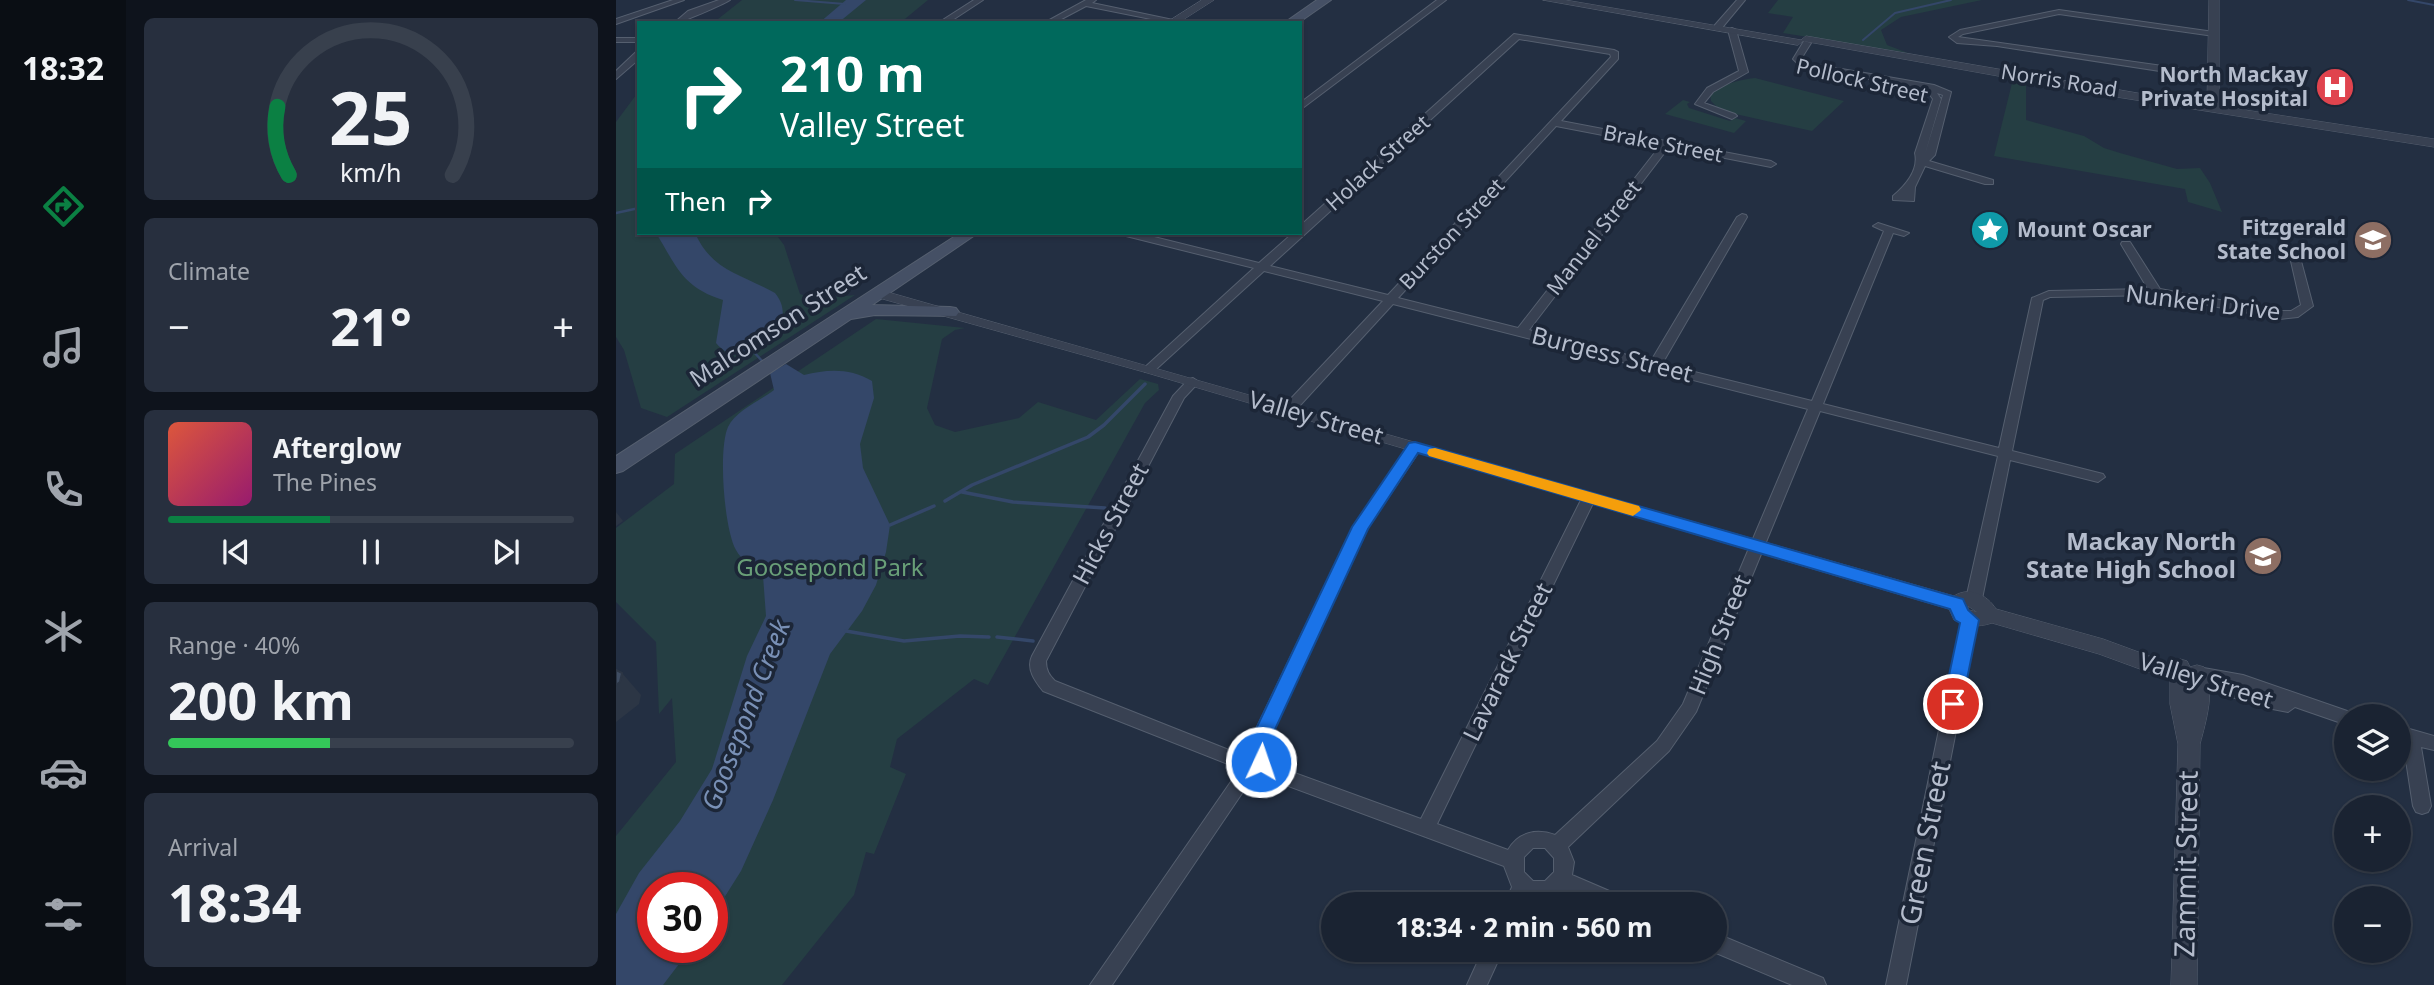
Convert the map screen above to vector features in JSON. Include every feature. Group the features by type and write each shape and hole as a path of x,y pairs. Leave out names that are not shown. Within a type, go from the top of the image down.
{"main road":[{"path":"1293,21 1325,0"},
{"name":"Malcomson Street","path":"616,466 738,383 967,235"},
{"path":"837,318 867,311 950,312"}],"street":[{"path":"616,22 644,10 680,0"},
{"path":"945,21 979,0"},
{"path":"1178,21 1209,0"},
{"path":"1302,104 1442,0"},
{"name":"Norris Road","path":"1548,0 2434,143"},
{"path":"1718,27 1741,0"},
{"path":"2213,107 2214,0"},
{"path":"678,19 724,1 736,2"},
{"path":"1052,21 1088,2 1173,21"},
{"path":"644,10 664,15"},
{"path":"2212,76 1968,42 1953,37 1960,32 2059,12 2214,34"},
{"path":"1732,30 1745,71 1710,90 1699,104 1732,116"},
{"name":"Burston Street","path":"1288,410 1615,57 1614,52 1607,50 1525,36 1512,40"},
{"path":"616,40 637,40"},
{"name":"Holack Street","path":"1302,231 1512,40"},
{"name":"Pollock Street","path":"1793,65 1802,43"},
{"name":"Pollock Street","path":"1793,65 1802,43"},
{"path":"616,76 637,56"},
{"name":"Pollock Street","path":"1793,65 1942,90 1949,97 1936,120 1929,156 1922,162 1910,187"},
{"name":"Pollock Street","path":"1921,87 1937,97 1940,109"},
{"path":"1937,97 1949,97"},
{"name":"Brake Street","path":"1555,123 1771,164"},
{"name":"Manuel Street","path":"1521,332 1666,145"},
{"path":"1922,162 1989,182"},
{"path":"1655,365 1742,217"},
{"name":"High Street","path":"1556,846 1663,746 1690,707 1814,406 1884,227 1904,233"},
{"name":"Burgess Street","path":"1137,235 2098,477"},
{"name":"Holack Street","path":"1149,369 1298,235"},
{"path":"2126,244 2155,292"},
{"name":"Nunkeri Drive","path":"2038,298 2049,294 2155,292 2267,313 2294,315 2307,306 2293,248"},
{"name":"Valley Street","path":"877,293 1149,369 2103,647 2262,700 2334,714"},
{"name":"Green Street","path":"1896,985 2003,453 2038,298"},
{"name":"Hicks Street","path":"1193,382 1179,396 1038,662 1038,671 1049,686 1249,764"},
{"path":"1100,985 1249,764 1360,527 1415,447"},
{"name":"Lavarack Street","path":"1426,827 1589,497"},
{"name":"Zammit Street","path":"2183,985 2189,744 2198,719 2189,674"},
{"path":"2411,736 2434,743"},
{"path":"2411,759 2422,806"},
{"path":"1249,764 1512,860"},
{"path":"1544,841 1556,846 1565,860 1565,872 1561,880 1540,890 1522,885 1515,877 1512,860 1518,849 1526,843 1544,841"},
{"path":"1561,880 1590,892"},
{"path":"1519,892 1522,885"},
{"path":"1727,948 1816,985"},
{"path":"1477,985 1488,962"}],"green space":[{"path":"742,0 928,0 902,21 716,21"},
{"path":"1778,0 1982,0 1901,17 1881,30 1887,45 1908,53 1783,33 1793,17 1768,13"},
{"path":"1755,78 1844,101 1812,131 1731,113 1718,108 1711,101 1710,94 1720,88"},
{"path":"2013,79 2026,81 2026,120 2084,136 2104,148 2177,169 2200,168 2210,183 2222,212 2188,202 2185,189 1994,156"},
{"path":"637,94 637,235 776,235 784,245 800,294 814,299 855,295 667,417 641,408 624,350 616,337 616,122"},
{"path":"1683,100 1690,102 1687,104 1689,108 1730,121 1735,118 1746,121 1734,133 1665,114"},
{"name":"Goosepond Park","path":"876,319 965,328 955,330 942,339 927,408 935,425 955,432 1019,418 1038,402 1096,420 1140,379 1158,384 1159,390 1145,403 988,685 974,679 897,739 890,767 906,774 874,854 866,852 854,895 782,985 616,985 616,836 676,762 672,698 659,714 656,642 616,602 616,528 674,484 675,454"}],"water":[{"path":"846,0 866,0 840,21 821,21"},
{"path":"657,235 696,235 702,246 719,264 775,293 782,306 782,320 777,333 755,352 742,355 728,353 716,343 723,300 698,289 676,266"},
{"path":"786,364 804,375 839,371 872,381 874,398 860,444 863,468 890,525 886,552 876,585 862,611 830,654 773,800 741,871 728,892 728,872 640,872 680,821 712,769 747,656 766,616 763,576 736,550 728,525 723,453 731,421 774,390 770,373"},
{"path":"637,877 637,963 680,963 663,985 616,985 616,914"}],"building":[{"path":"616,670 622,673 620,682 616,685"}],"waterway":[{"path":"795,0 845,4"},
{"path":"1863,40 1895,13 1951,0"},
{"path":"2408,0 2434,5"},
{"path":"616,213 637,208"},
{"name":"Goosepond Creek","path":"752,350 764,363"},
{"path":"945,501 972,485 1088,437 1104,425 1145,384"},
{"path":"962,492 1013,502 1105,508"},
{"path":"890,525 934,506"},
{"path":"846,631 904,641 960,636 989,637"},
{"path":"997,637 1033,641"}],"slow traffic":[{"path":"1435,453 1633,510"}],"place":[{"name":"North Mackay Private Hospital","path":"2335,87"},
{"name":"Mount Oscar","path":"1990,230"},
{"name":"Fitzgerald State School","path":"2373,240"},
{"name":"Mackay North State High School","path":"2263,556"}],"route":[{"path":"1261,762 1254,754 1335,577 1360,527 1415,447 1956,604 1961,615 1970,620 1953,704"}]}
